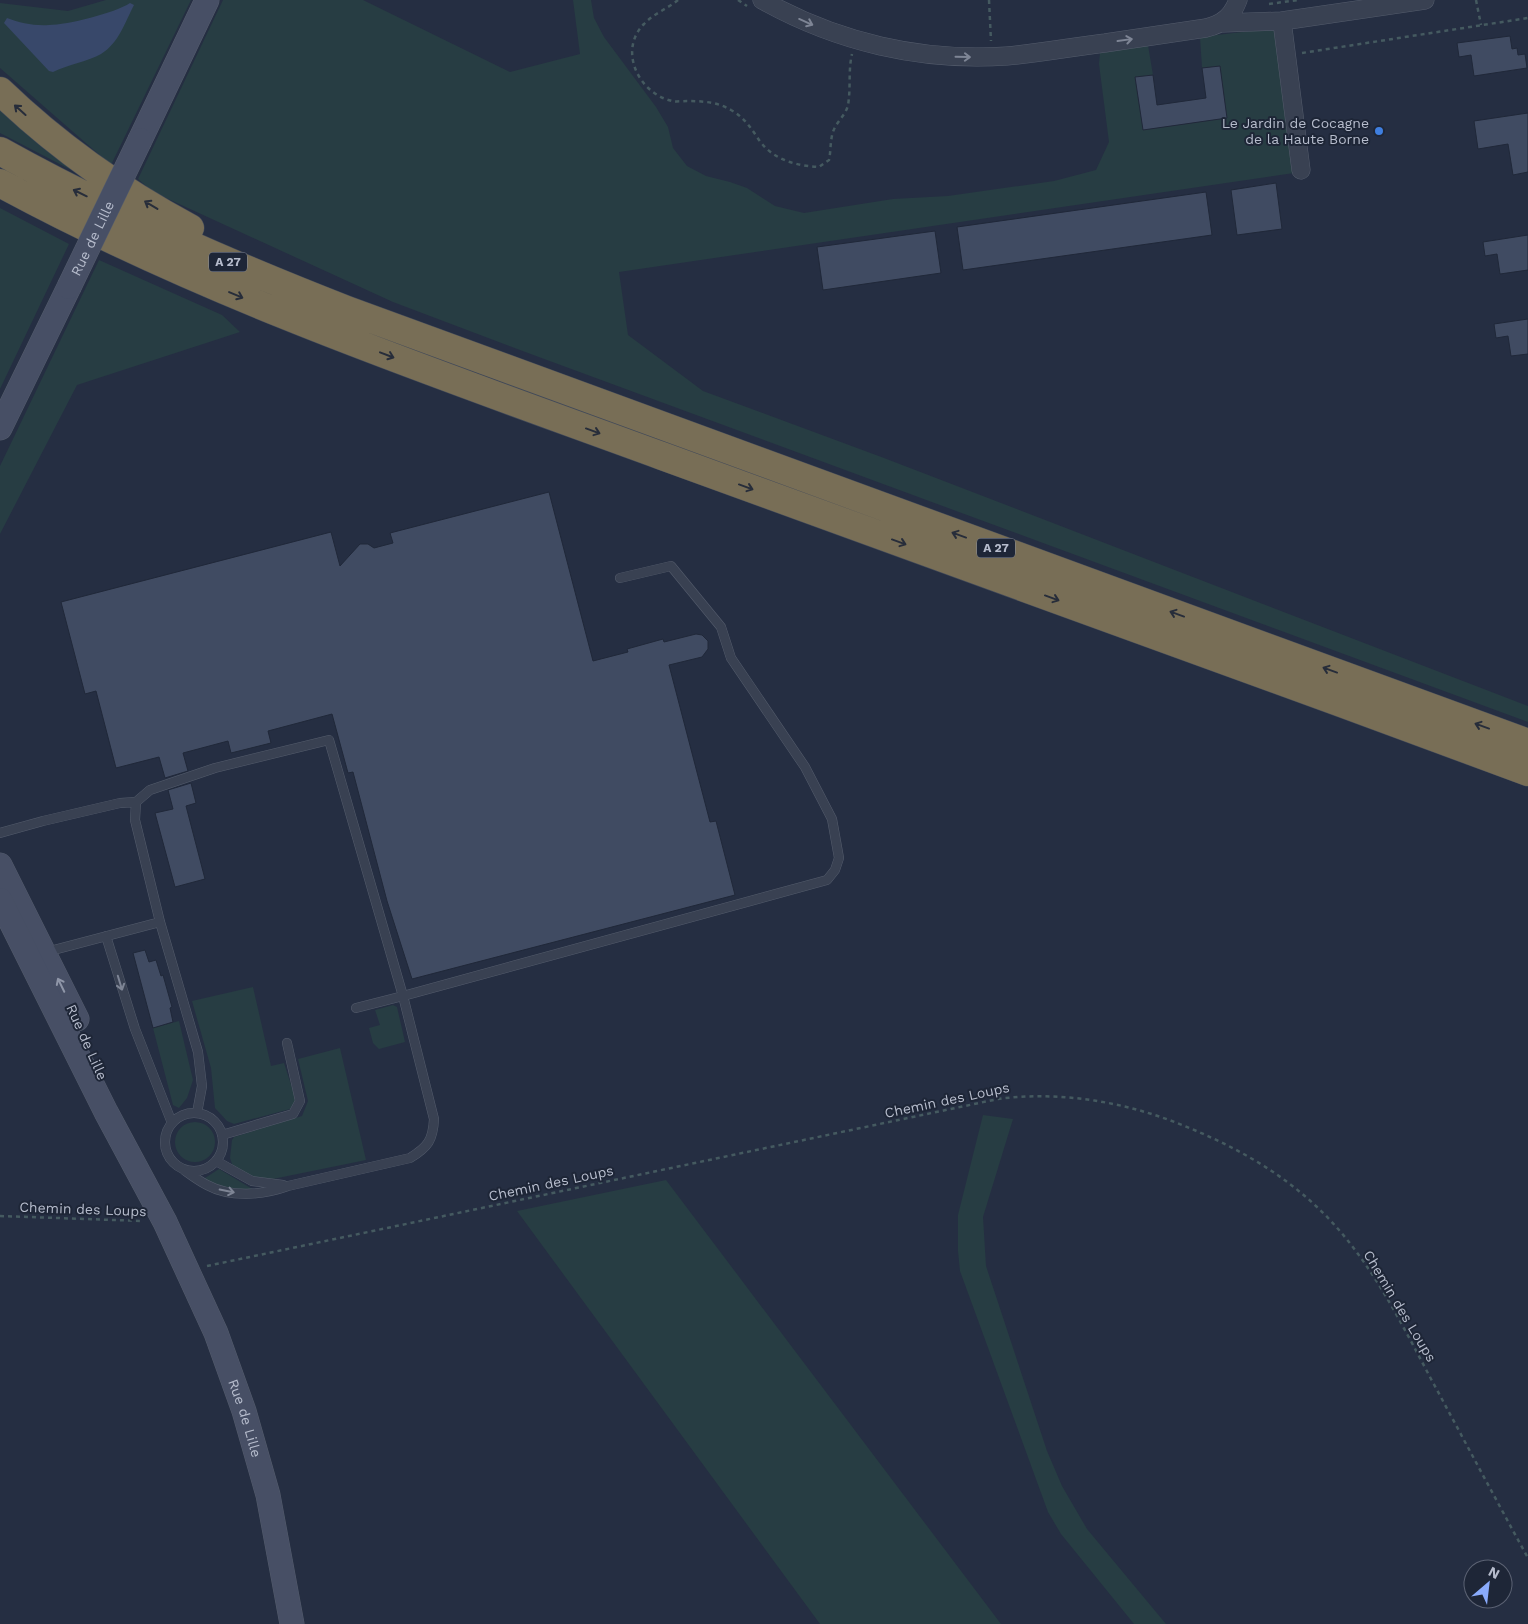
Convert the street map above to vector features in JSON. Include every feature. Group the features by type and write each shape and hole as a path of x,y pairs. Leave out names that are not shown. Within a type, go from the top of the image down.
{"highway":[{"path":"0,91 65,148 175,220 244,255 464,354"},
{"name":"A 27","path":"0,151 78,192 228,262 330,304 1528,743"},
{"name":"A 27","path":"0,183 82,226 192,276 400,360 1528,772"}],"main road":[{"name":"Rue de Lille","path":"0,428 207,0"},
{"name":"Rue de Lille","path":"0,866 36,955"},
{"name":"Rue de Lille","path":"0,900 36,955 93,1055 225,1355 252,1436 271,1510 292,1624"}],"street":[{"path":"762,0 817,27 856,41 901,51 932,55 994,46 1061,50 1206,28 1222,23 1282,21 1425,0"},
{"path":"1222,23 1233,11 1238,0"},
{"path":"1282,21 1301,170"}],"lane":[{"path":"356,1008 827,880 834,870 839,858 832,819 805,767 731,658 721,627 671,566 620,578"},
{"path":"0,833 52,818 120,803 136,802 150,790 215,768 329,740 403,996 434,1119 431,1139 423,1150 410,1158 265,1192 231,1193 208,1186 184,1170 175,1164 168,1156 165,1147 165,1136 172,1123 184,1114 205,1114 214,1120 220,1128 223,1148 216,1161 204,1170 194,1172 184,1170"},
{"path":"136,802 135,820 160,922 198,1052 202,1086 197,1113"},
{"path":"36,955 160,922"},
{"path":"106,936 135,1030 172,1123"},
{"path":"222,1135 293,1114 300,1100 287,1044"},
{"path":"216,1161 252,1182 288,1186"}],"path":[{"path":"678,0 643,24 636,34 632,44 632,52 633,62 638,75 658,95 672,101 702,101 716,103 730,109 745,120 760,142 773,154 788,162 819,167 829,160 833,130 847,110 850,89 849,64 856,41"},
{"path":"990,0 994,46"},
{"path":"1476,0 1481,25"},
{"path":"1286,56 1528,18"},
{"name":"Chemin des Loups","path":"189,1273 216,1264 998,1099 1044,1096 1103,1102 1138,1110 1208,1135 1275,1172 1318,1207 1353,1247 1385,1295 1528,1558"},
{"name":"Chemin des Loups","path":"0,1216 165,1222"}],"green space":[{"path":"106,0 191,0 111,165 0,68 0,3 68,11"},
{"path":"223,0 363,0 510,72 580,54 573,0 591,0 594,18 604,37 656,107 668,127 673,148 687,166 706,176 747,188 775,206 804,213 893,199 948,196 1054,181 1096,170 1109,142 1099,64 1100,53 1148,45 1153,75 1135,78 1143,130 1227,118 1220,66 1202,68 1200,37 1276,28 1294,173 619,272 628,335 703,391 884,458 1528,706 1528,722 393,302 153,192 138,179"},
{"path":"0,103 76,168 75,172 0,133"},
{"path":"0,208 69,244 0,389"},
{"path":"99,260 222,315 240,332 77,385 0,534 0,466"},
{"path":"253,987 271,1066 284,1063 296,1100 290,1109 234,1124 227,1121 215,1108 211,1068 192,1001"},
{"path":"393,1005 397,1007 405,1042 379,1049 373,1043 369,1028 380,1025 375,1010"},
{"path":"179,1021 193,1080 187,1098 179,1108 173,1105 153,1028"},
{"path":"340,1048 366,1160 273,1179 255,1178 238,1170 232,1164 230,1158 234,1137 302,1116 308,1101 298,1059"},
{"path":"983,1115 1013,1119 983,1217 986,1266 1047,1451 1062,1486 1087,1529 1166,1624 1134,1624 1061,1534 1048,1512 960,1271 958,1215"},
{"path":"191,1122 199,1122 206,1125 212,1131 215,1142 212,1153 206,1159 199,1162 191,1162 184,1159 178,1153 175,1146 175,1138 178,1131 184,1125"},
{"path":"219,1169 254,1190 227,1188 206,1180 205,1178"},
{"path":"666,1180 1001,1624 820,1624 517,1211"}],"water":[{"path":"130,3 134,5 124,25 117,38 107,49 101,54 53,72 49,71 4,23 7,18 22,23 38,25 67,23 91,18"}],"building":[{"path":"1510,36 1512,49 1517,48 1518,55 1525,54 1527,68 1474,76 1471,55 1459,57 1457,43"},
{"path":"1220,66 1227,118 1143,130 1135,77 1153,75 1157,105 1206,98 1202,68"},
{"path":"1528,113 1528,172 1513,175 1508,144 1478,149 1474,121"},
{"path":"1276,183 1282,229 1237,235 1231,190"},
{"path":"1206,192 1212,235 963,270 957,227"},
{"path":"935,231 941,273 823,290 817,247"},
{"path":"1528,235 1528,270 1500,274 1497,254 1485,256 1483,242"},
{"path":"1528,319 1528,354 1511,356 1508,336 1496,338 1494,324"},
{"path":"549,492 593,661 628,652 627,649 663,639 664,642 696,634 702,635 708,641 708,649 702,657 669,665 710,822 716,821 735,895 412,979 387,901 353,772 348,773 332,714 268,731 271,743 231,753 228,741 183,753 188,771 165,778 159,757 116,768 96,691 85,694 61,602 331,532 340,566 360,544 368,544 374,548 393,543 390,533"},
{"path":"191,783 196,803 186,806 205,879 175,887 155,813 173,809 168,790"},
{"path":"145,950 149,962 156,960 161,976 163,975 172,1007 170,1008 173,1022 153,1028 133,953"}],"place":[{"name":"Le Jardin de Cocagne de la Haute Borne","path":"1379,131"}]}
